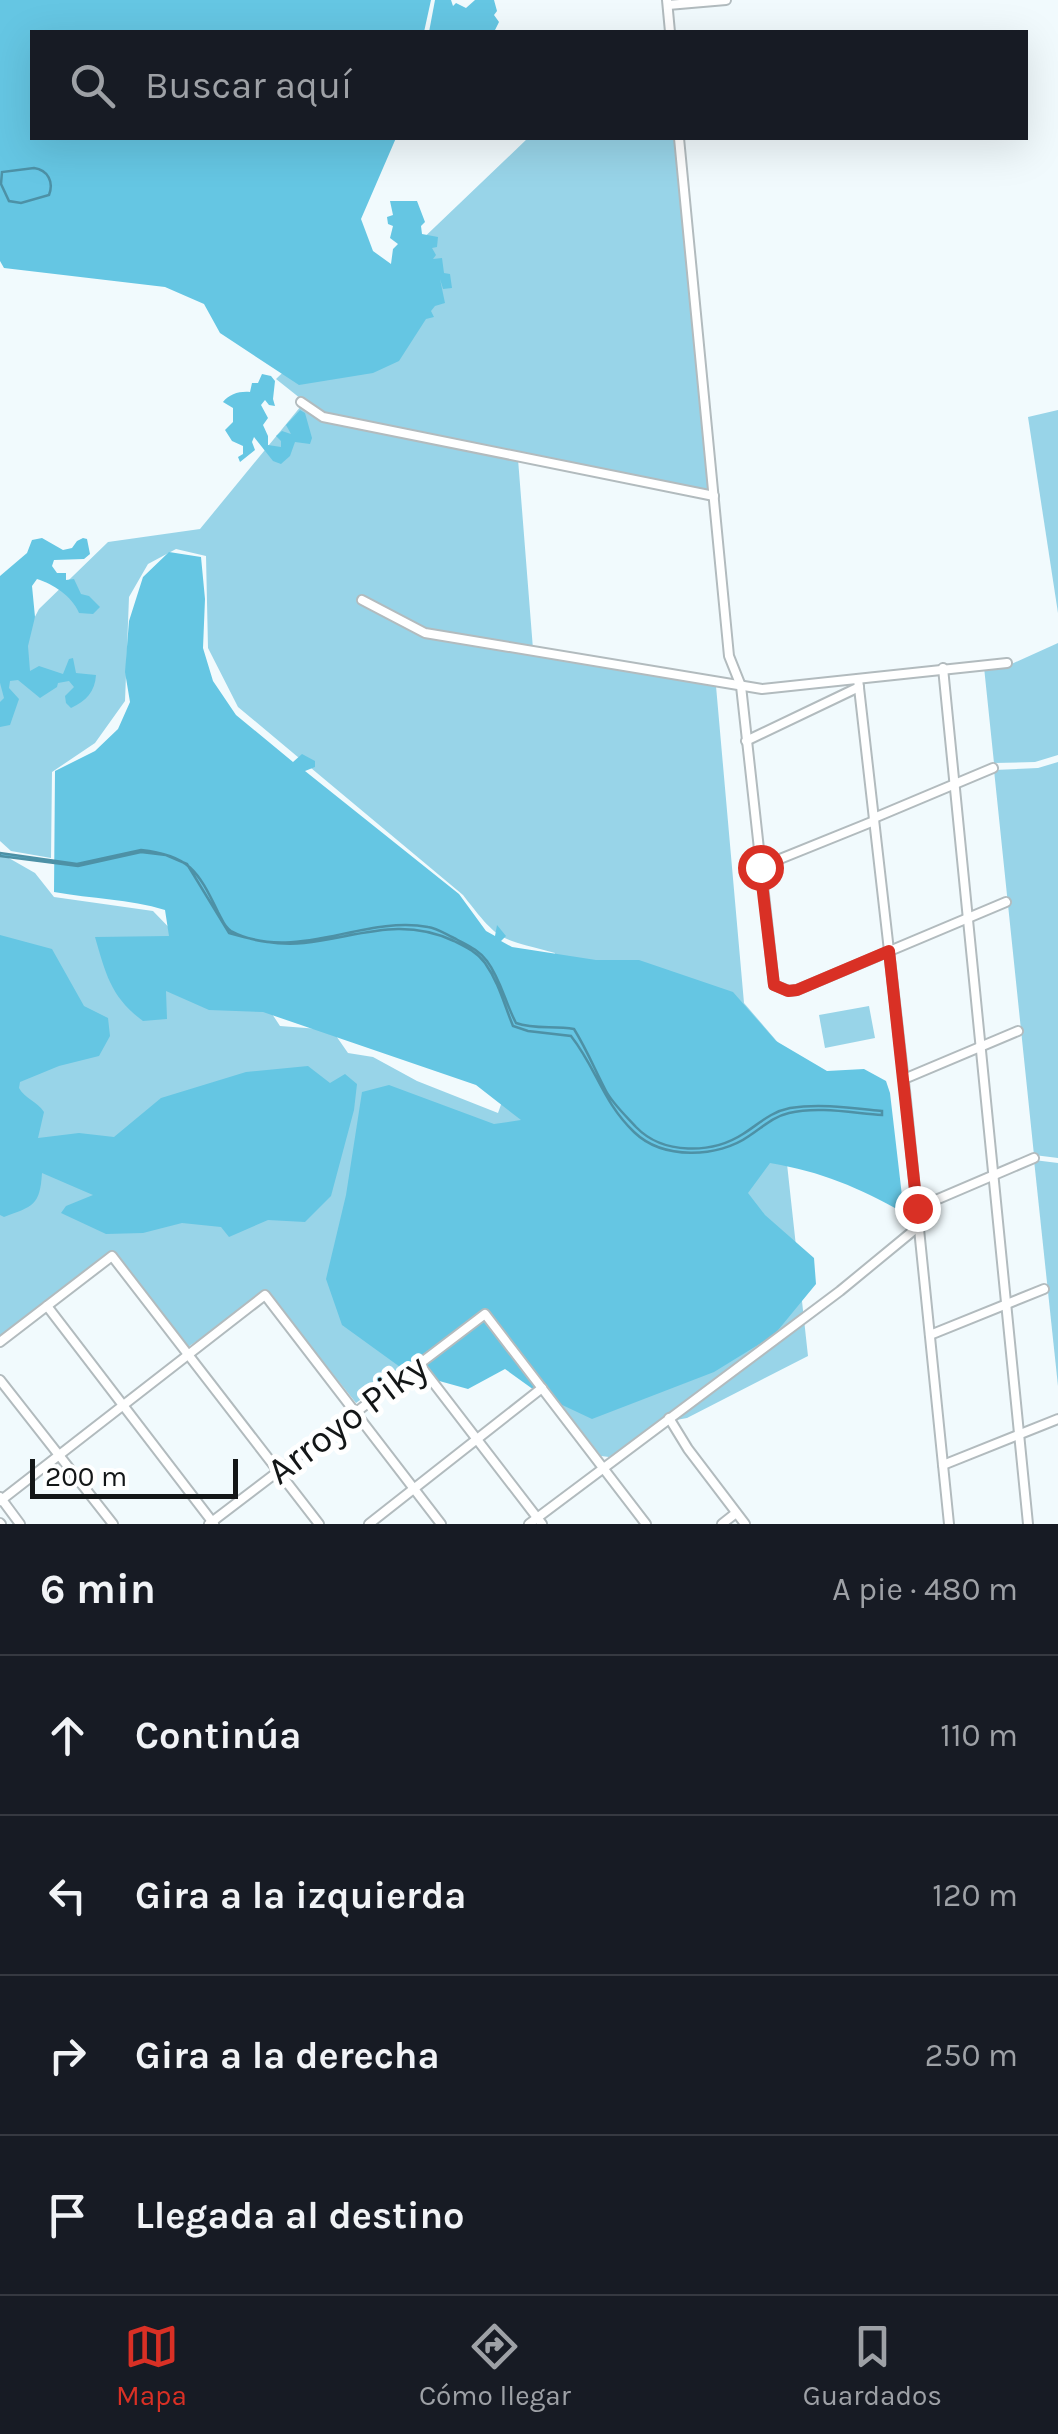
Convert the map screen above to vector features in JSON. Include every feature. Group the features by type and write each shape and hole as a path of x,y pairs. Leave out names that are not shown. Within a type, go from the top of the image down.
{"street":[{"path":"670,30 668,3 726,0"},
{"path":"679,140 728,656 740,686 774,985 797,990 1006,902"},
{"path":"301,402 323,416 714,496"},
{"path":"362,600 425,633 740,686 784,688 858,683 943,668 1007,663"},
{"path":"943,668 1028,1524"},
{"path":"746,741 858,683"},
{"path":"858,683 950,1524"},
{"path":"760,867 993,768"},
{"path":"904,1079 1018,1031"},
{"path":"917,1208 1034,1158"},
{"path":"529,1524 540,1521 602,1467 840,1291 919,1226"},
{"path":"0,1342 112,1256 319,1524"},
{"path":"930,1335 1044,1290"},
{"path":"20,1524 1,1499 265,1295 441,1524"},
{"path":"47,1306 212,1523"},
{"name":"Arroyo Piky","path":"212,1523 484,1314 542,1388"},
{"path":"419,1364 540,1521"},
{"path":"0,1380 112,1524"},
{"path":"369,1524 542,1388 646,1524"},
{"path":"668,1418 745,1524"},
{"path":"943,1464 1058,1419"},
{"path":"722,1524 736,1513"}],"shaded area":[{"path":"0,0 431,0 424,30 30,30 30,140 395,140 361,219 373,251 391,264 393,249 398,244 390,238 390,201 417,201 425,222 422,234 438,237 437,247 432,248 436,255 433,259 442,258 452,288 443,289 440,279 445,303 431,311 434,317 426,319 399,361 373,373 299,385 220,333 204,304 165,287 4,268 0,261"},
{"path":"435,0 451,0 453,6 456,3 466,8 475,0 494,0 494,15 499,22 495,30 429,30"},
{"path":"526,140 676,140 703,442 711,492 320,414 276,379"},
{"path":"34,168 49,177 49,195 21,203 9,201 1,184 2,172"},
{"path":"262,374 275,381 275,406 265,400 261,405 268,418 263,425 268,445 281,447 276,436 282,431 291,434 286,425 300,410 305,413 312,438 310,444 295,442 290,456 281,464 273,461 254,437 255,450 240,462 243,446 232,441 225,430 233,422 233,408 223,402 235,394 250,392 252,383 258,383"},
{"path":"301,406 324,419 518,459 533,649 425,630 360,596 357,601 425,636 716,686 744,1003 793,1060 781,1109 808,1356 687,1418 660,1423 609,1457 601,1456 490,1313 481,1312 356,1403 268,1293 188,1347 113,1252 0,1338 0,853 35,873 54,897 153,911 212,972 257,991 280,1026 332,1030 348,1053 373,1057 417,1081 498,1113 555,953 511,941 494,931 463,895 238,707 208,648 206,556 176,549 148,564 129,597 125,701 95,743 52,772 51,858 11,851 0,841 0,684 39,609 108,542 200,529"},
{"path":"1058,410 1058,613 1028,417"},
{"path":"42,538 63,550 87,539 90,554 84,559 54,560 52,566 57,573 66,573 66,580 74,579 81,594 100,607 93,614 79,613 61,592 37,579 32,586 35,617 28,646 30,671 39,666 63,674 73,658 76,673 96,675 94,686 89,695 71,708 65,696 74,687 69,681 58,683 40,698 18,680 10,681 9,688 19,699 10,725 0,727 0,702 4,698 0,683 0,576 27,553 32,540"},
{"path":"169,552 201,557 205,599 203,648 213,681 236,715 293,762 302,754 315,761 315,767 305,771 459,894 486,931 495,936 497,925 506,936 501,941 512,947 596,960 639,960 733,992 776,1041 827,1071 864,1069 886,1081 904,1213 839,1182 770,1163 748,1193 765,1215 814,1258 816,1284 774,1335 714,1372 592,1419 541,1395 505,1369 468,1389 407,1372 342,1325 326,1279 346,1195 362,1092 389,1085 494,1124 521,1120 476,1085 263,1012 209,1010 166,991 167,1019 143,1021 117,994 95,937 169,936 165,910 54,892 55,771 95,751 118,729 130,702 125,672 129,621 143,577"},
{"path":"1058,643 1058,755 1035,762 994,763 984,667 1007,666"},
{"path":"1058,762 1058,1158 1034,1155 994,770 1038,768"},
{"path":"141,850 183,862 141,852 78,866 0,856 77,864"},
{"path":"188,866 198,876 227,927 253,939 229,933"},
{"path":"403,925 442,932 473,948 487,961 516,1023 574,1029 616,1105 647,1136 674,1147 703,1148 731,1141 771,1115 790,1108 836,1106 882,1111 882,1115 800,1111 778,1117 722,1149 691,1153 660,1148 623,1120 571,1036 513,1026 490,971 463,945 434,934 397,929 304,943 284,944 257,940 303,941"},
{"path":"0,935 52,949 84,1006 108,1018 110,1036 99,1056 59,1066 20,1082 22,1092 44,1112 38,1138 79,1133 114,1137 161,1098 246,1072 308,1066 330,1083 345,1074 357,1084 331,1196 305,1222 268,1220 229,1237 221,1227 182,1223 143,1233 106,1234 61,1213 66,1206 93,1195 42,1173 33,1203 4,1217 0,1215"},
{"path":"869,1006 875,1038 825,1048 819,1015"},
{"path":"1034,1160 1058,1163 1058,1386"}],"route":[{"path":"760,867 774,985 797,990 889,951 917,1208"}]}
